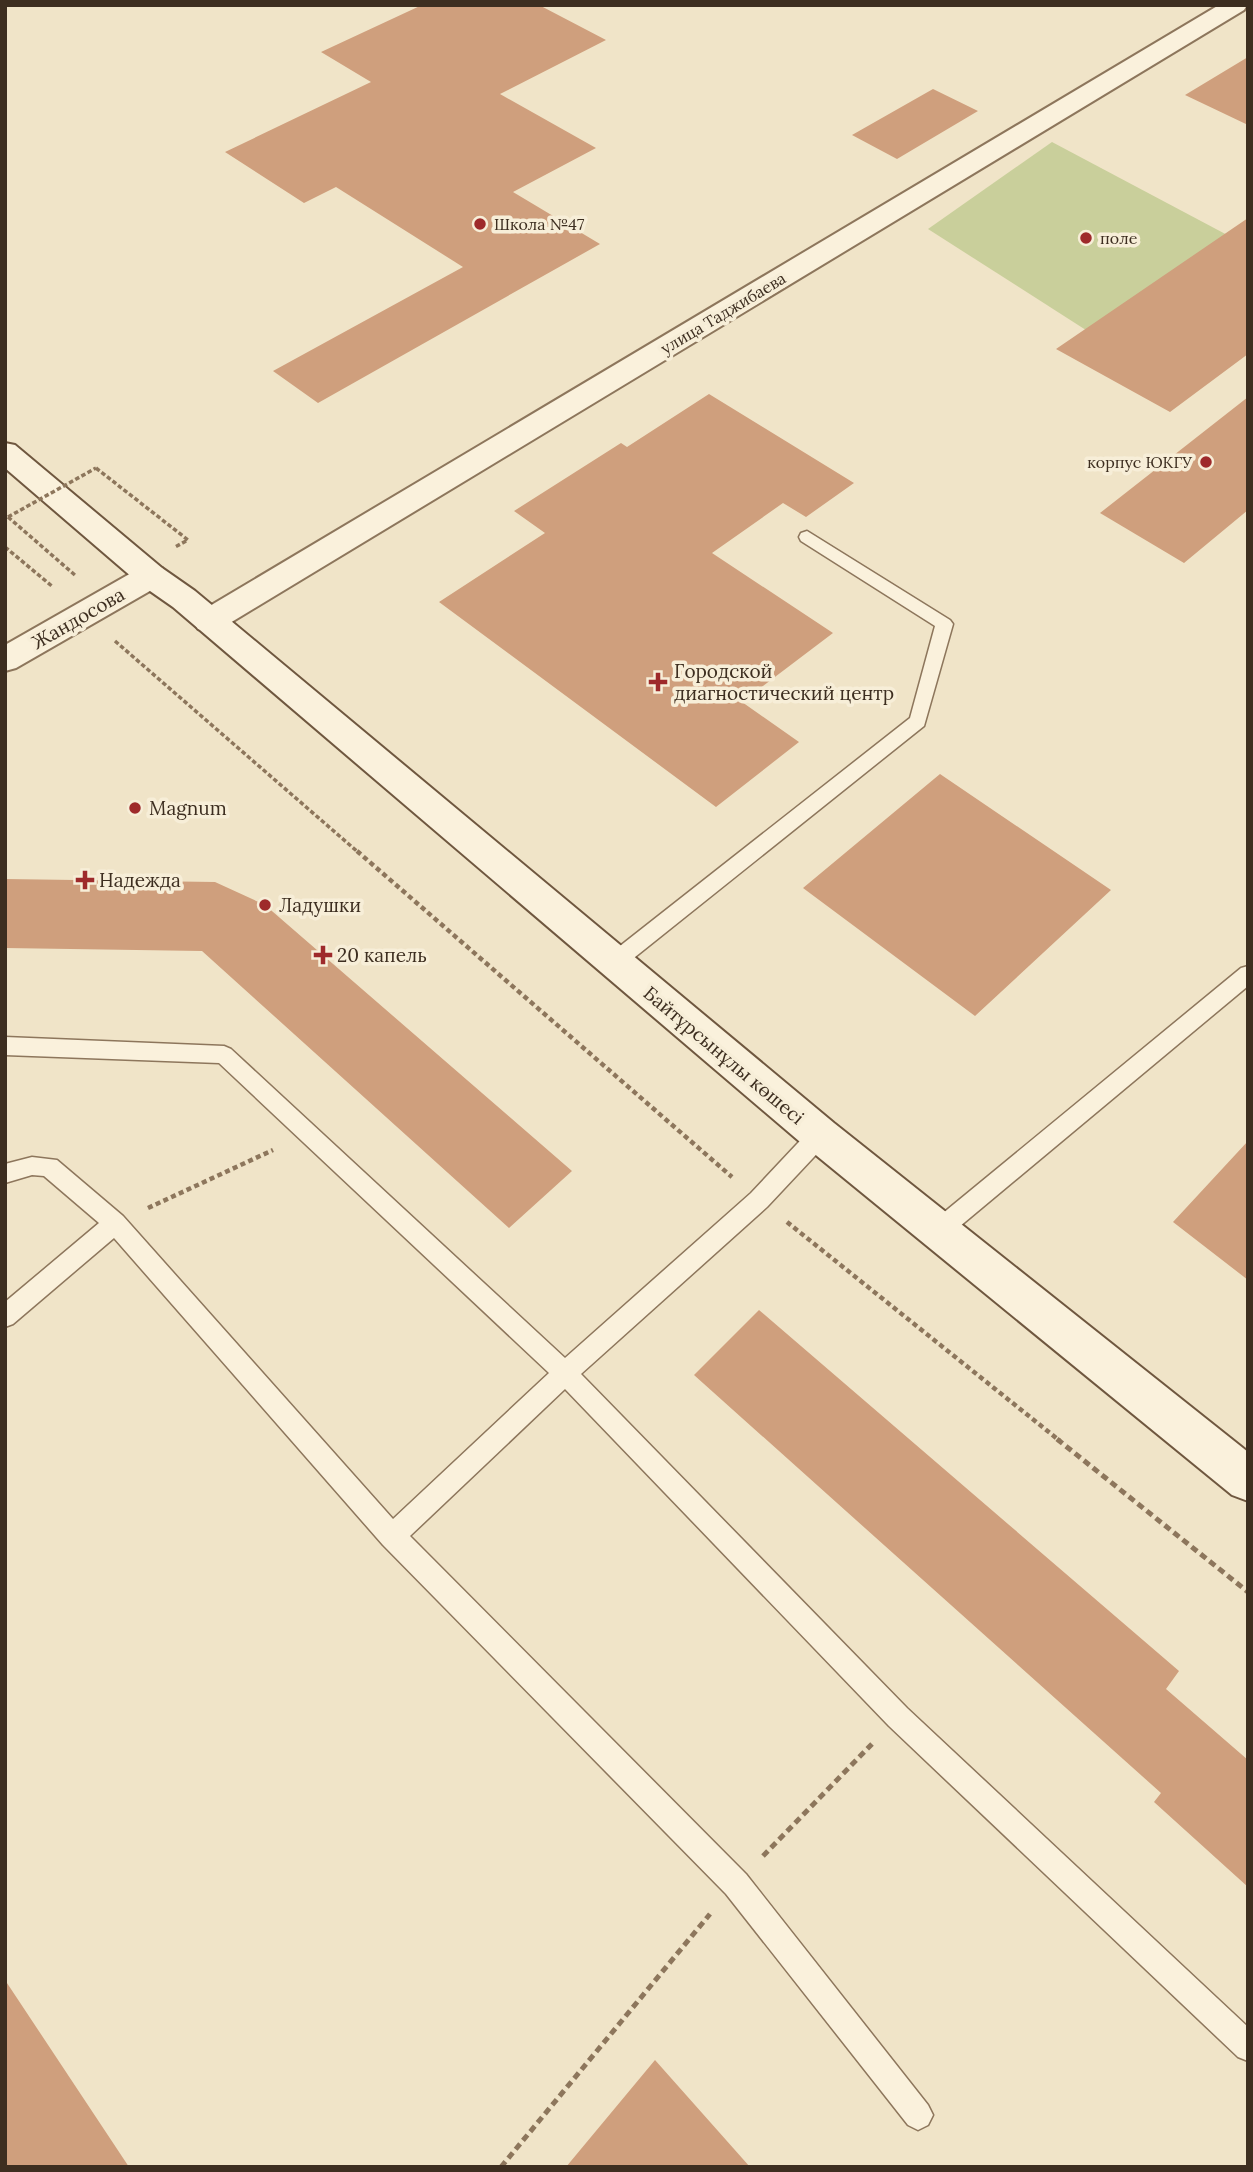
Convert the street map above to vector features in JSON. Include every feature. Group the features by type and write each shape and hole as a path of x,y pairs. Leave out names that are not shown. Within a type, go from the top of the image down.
{"street":[{"name":"улица Таджибаева","path":"209,621 1236,5"},
{"path":"5,452 151,576"},
{"name":"Байтұрсынұлы көшесі","path":"151,576 209,621 612,963 820,1135 1248,1480"},
{"name":"Жандосова","path":"5,660 151,576"}],"lane":[{"path":"612,963 918,721 944,624 807,537"},
{"path":"939,1230 1248,974"},
{"path":"5,1046 224,1055 565,1373 898,1717 1248,2048"},
{"path":"392,1536 565,1373 758,1199 820,1135"},
{"path":"5,1174 32,1166 49,1167 115,1223 392,1536 736,1884 918,2115"},
{"path":"5,1317 115,1223"}],"path":[{"path":"78,578 8,517 96,468 188,540"},
{"path":"5,547 758,1199 1248,1592"},
{"path":"115,1223 308,1134"},
{"path":"501,2167 736,1884 898,1717"}],"green space":[{"name":"поле","path":"1052,142 1248,246 1114,348 928,229"}],"building":[{"name":"Школа №47","path":"422,5 539,5 606,40 500,94 596,148 513,192 600,244 318,403 273,371 463,267 336,187 304,203 225,152 371,82 321,52"},
{"path":"1248,57 1248,125 1185,95"},
{"path":"933,89 978,111 897,159 852,135"},
{"path":"1248,218 1248,354 1170,412 1056,349"},
{"path":"709,394 854,483 806,517 783,503 712,553 833,633 742,702 799,742 716,807 439,602 545,533 514,511 621,443 627,447"},
{"name":"корпус ЮКГУ","path":"1248,397 1248,510 1184,563 1100,513"},
{"path":"940,774 1111,890 975,1016 803,888"},
{"path":"5,879 215,882 265,905 572,1171 509,1228 202,951 5,948"},
{"path":"1248,1141 1248,1280 1173,1222"},
{"path":"759,1310 1179,1671 1166,1689 1248,1760 1248,1887 1154,1802 1161,1793 694,1375"},
{"path":"5,1980 129,2167 5,2167"},
{"path":"655,2060 750,2167 566,2167"}],"place":[{"name":"Школа №47","path":"480,224"},
{"name":"поле","path":"1086,238"},
{"name":"корпус ЮКГУ","path":"1206,462"},
{"name":"Городской диагностический центр","path":"658,682"},
{"name":"Magnum","path":"135,808"},
{"name":"Надежда","path":"85,880"},
{"name":"Ладушки","path":"265,905"},
{"name":"20 капель","path":"323,955"}]}
